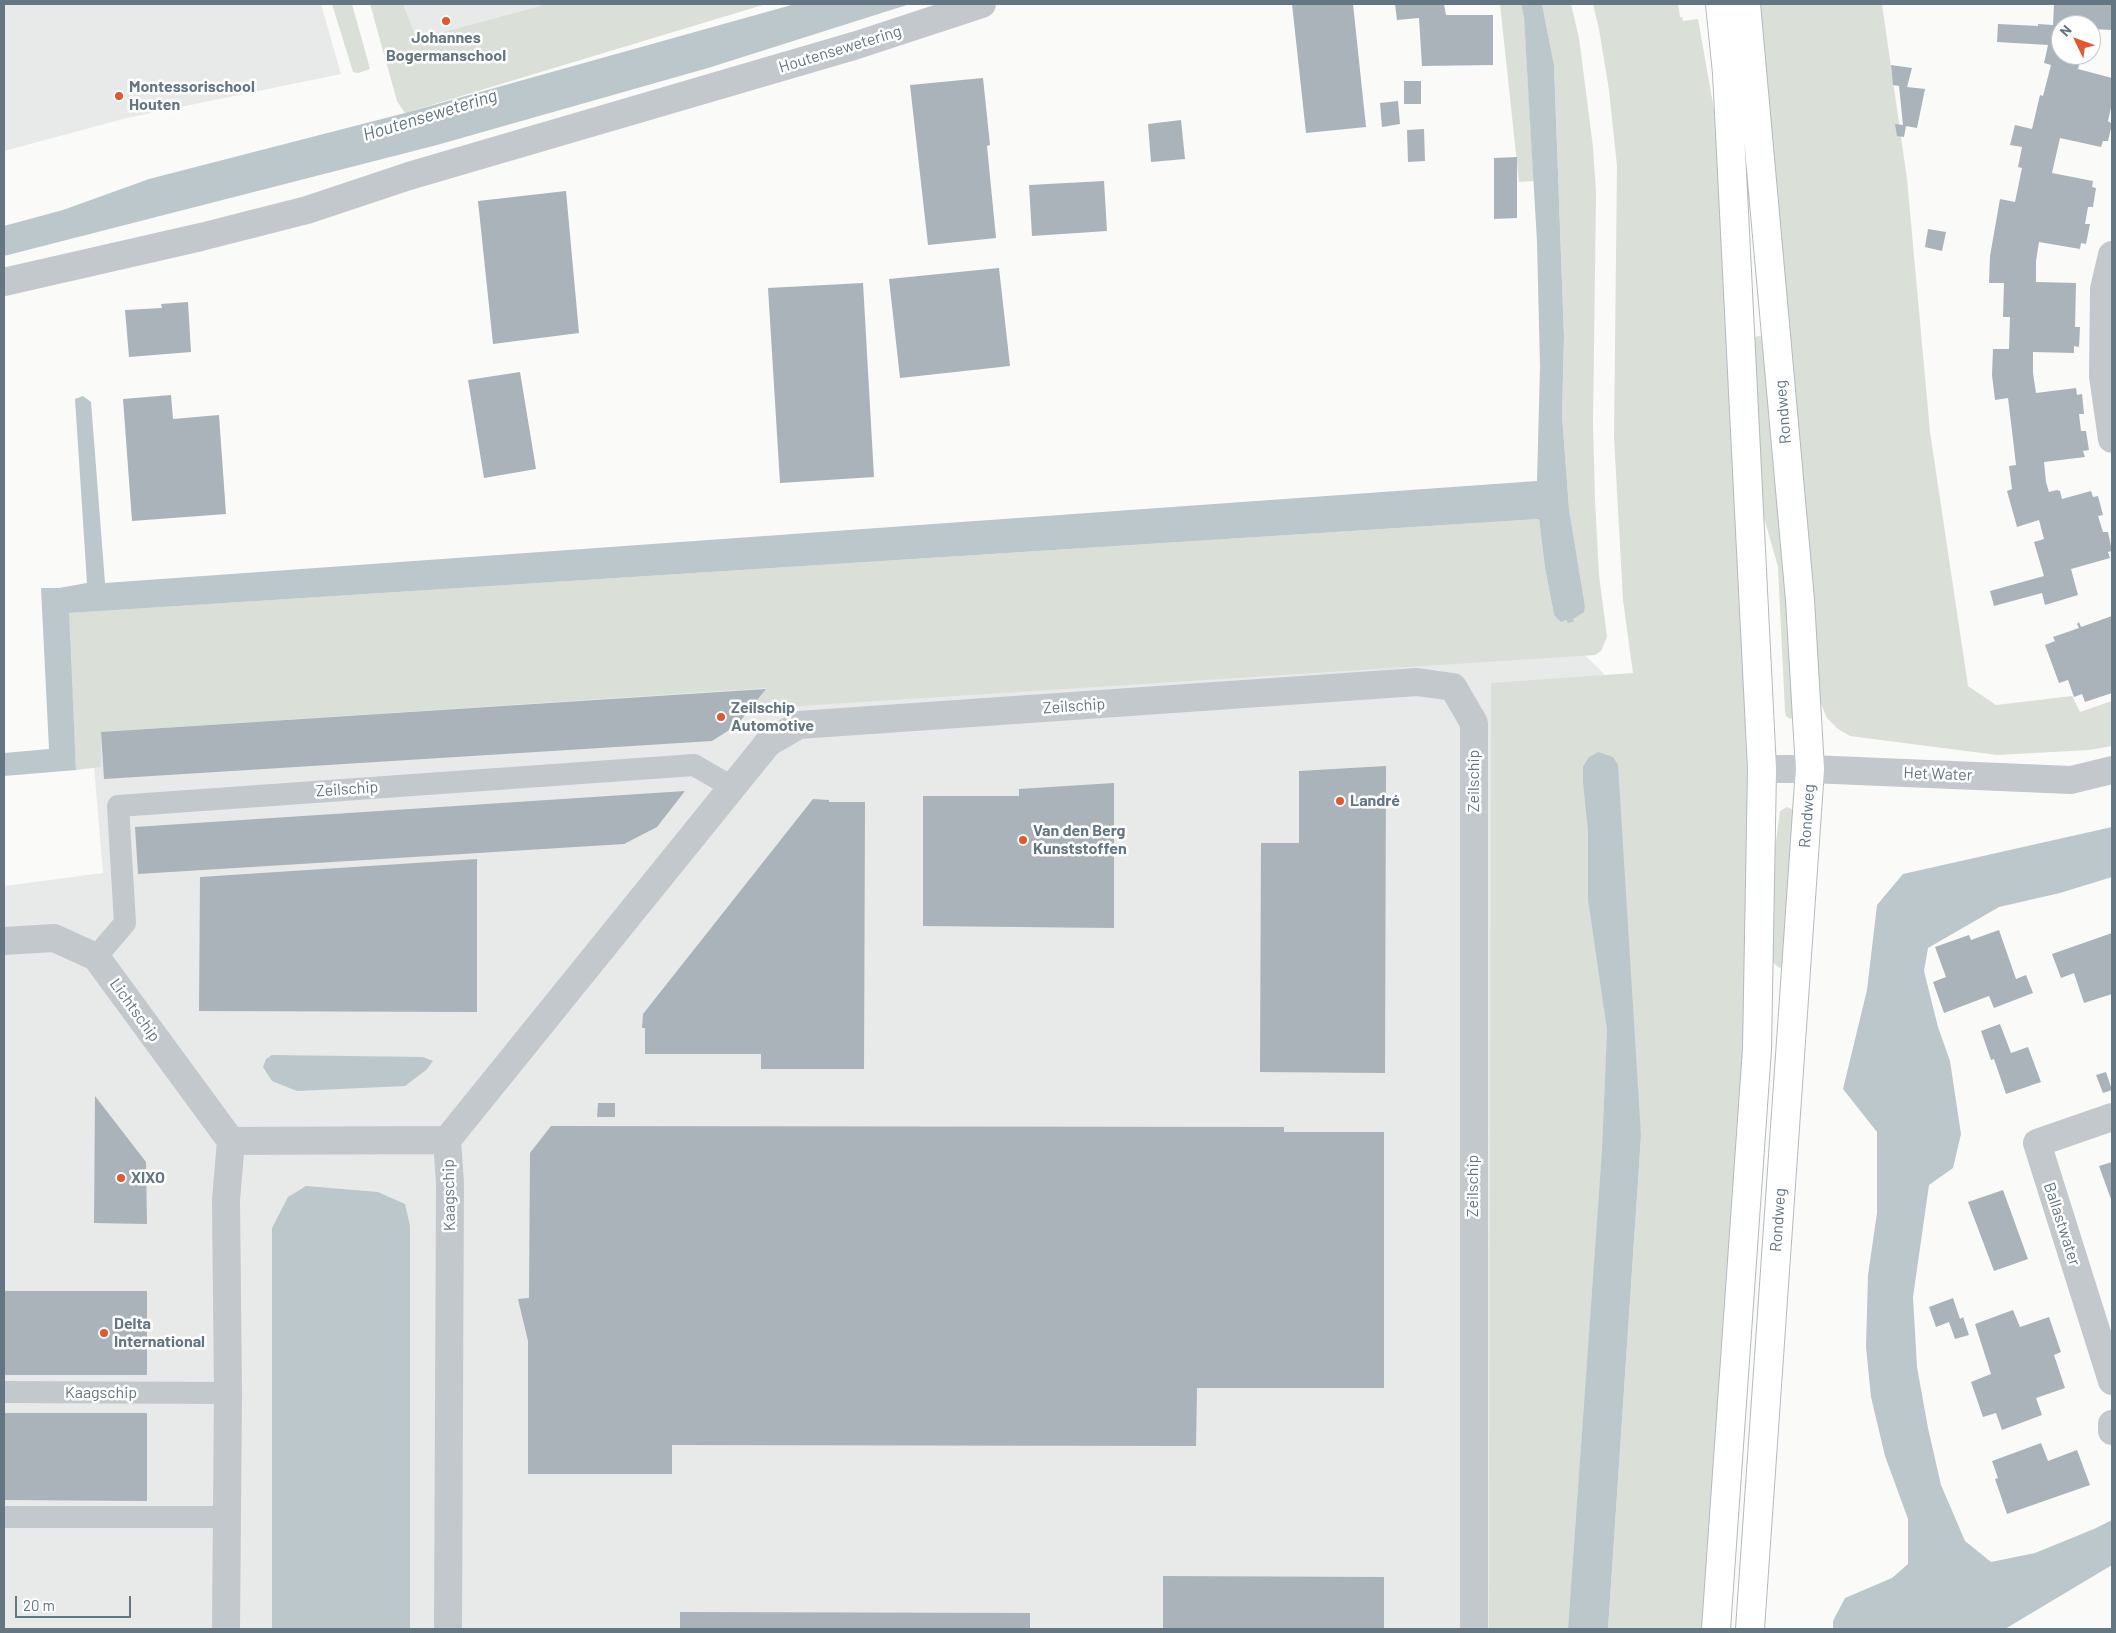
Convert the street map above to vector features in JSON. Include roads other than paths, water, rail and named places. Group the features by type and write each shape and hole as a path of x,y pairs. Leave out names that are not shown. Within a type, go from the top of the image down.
{"main road":[{"name":"Rondweg","path":"1716,1629 1758,1049 1762,769 1727,73 1720,4"},
{"name":"Rondweg","path":"1746,4 1800,600 1810,769 1787,1073 1750,1629"}],"street":[{"name":"Houtensewetering","path":"4,282 202,238 307,210 409,176 857,45 982,4"},
{"path":"2112,255 2104,289 2103,376 2112,439"},
{"name":"Zeilschip","path":"447,1140 768,743 799,725 1417,682 1453,687 1474,723 1474,1629"},
{"name":"Het Water","path":"1762,769 1810,769 2071,780 2112,770"},
{"name":"Lichtschip","path":"4,941 54,938 96,957 231,1141"},
{"name":"Ballastwater","path":"2112,1117 2037,1143 2112,1381"},
{"name":"Kaagschip","path":"231,1141 447,1140 450,1182 448,1629"},
{"path":"226,1629 228,1393 226,1200 231,1141"},
{"path":"2112,1424 2112,1431"}],"lane":[{"name":"Zeilschip","path":"96,957 125,922 118,806 694,765 732,787"},
{"name":"Kaagschip","path":"4,1392 228,1393"},
{"path":"4,1517 226,1517"}],"water":[{"path":"795,4 910,4 708,68 437,145 4,256 4,226 63,210 149,179 405,113"},
{"path":"1521,4 1542,4 1554,65 1564,337 1562,415 1569,509 1585,606 1584,612 1573,619 1574,622 1568,623 1566,620 1561,622 1554,615 1545,568 1539,519 69,613 76,770 4,776 4,753 49,749 41,588 59,588 87,583 75,399 83,396 91,402 105,583 1537,481 1540,367 1537,242 1524,18"},
{"path":"1598,752 1613,757 1618,765 1641,1136 1608,1629 1568,1629 1602,1150 1607,1030 1588,900 1588,831 1583,783 1583,767 1588,758"},
{"path":"2112,827 2112,877 2060,893 1999,907 1928,948 1924,971 1938,1027 1950,1061 1961,1134 1953,1168 1929,1185 1913,1297 1917,1367 1928,1428 1941,1485 1965,1541 1991,1562 2035,1553 2112,1520 2112,1565 2005,1629 1833,1629 1833,1621 1845,1598 1892,1578 1908,1564 1908,1519 1885,1456 1871,1397 1866,1347 1868,1275 1877,1213 1877,1132 1843,1089 1867,990 1877,905 1903,874"},
{"path":"272,1055 423,1057 433,1061 426,1070 405,1086 297,1091 272,1081 263,1067 266,1059"},
{"path":"306,1186 378,1192 405,1204 410,1226 410,1629 272,1629 272,1228 288,1197"}],"place":[{"name":"Johannes Bogermanschool","path":"446,21"},
{"name":"Montessorischool Houten","path":"119,96"},
{"name":"Zeilschip Automotive","path":"721,717"},
{"name":"Landré","path":"1340,801"},
{"name":"Van den Berg Kunststoffen","path":"1023,840"},
{"name":"XIXO","path":"121,1178"},
{"name":"Delta International","path":"104,1333"}]}
